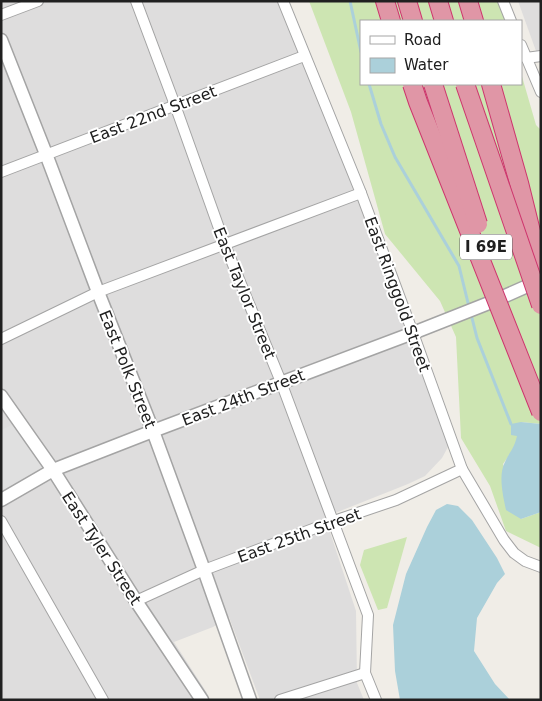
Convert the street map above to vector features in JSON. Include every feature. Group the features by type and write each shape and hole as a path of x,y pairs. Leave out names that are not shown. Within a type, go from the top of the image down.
{"highway":[{"path":"385,1 391,20"},
{"path":"407,1 413,20"},
{"path":"438,1 444,20"},
{"path":"468,1 474,20"},
{"path":"412,85 541,411"},
{"name":"I 69E","path":"433,85 541,411"},
{"name":"I 69E","path":"465,85 541,306"},
{"path":"491,85 519,183 541,272"}],"street":[{"path":"1,16 38,1"},
{"name":"East Taylor Street","path":"136,1 225,245 281,382 368,615 365,673 376,700"},
{"name":"East Ringgold Street","path":"282,1 361,194 462,469 504,540 514,553 524,561 541,566"},
{"path":"503,1 511,20"},
{"name":"East Polk Street","path":"1,40 153,431 250,700"},
{"path":"522,48 541,92"},
{"name":"East 22nd Street","path":"1,172 304,56"},
{"path":"526,58 541,56"},
{"path":"1,339 98,292 361,194"},
{"name":"East 24th Street","path":"1,500 53,470 413,333 541,280"},
{"name":"East Tyler Street","path":"1,396 53,470 136,601 202,700"},
{"name":"East 25th Street","path":"136,601 204,570 334,521 396,500 462,469"},
{"path":"1,521 103,700"},
{"path":"280,700 365,673"}],"shaded area":[{"path":"1,1 287,1 455,434 442,458 425,476 325,517 356,611 357,683 364,700 260,700 229,617 213,627 174,642 207,693 193,697 195,700 1,700"},
{"path":"518,1 541,1 541,65"},
{"path":"16,423 45,466 1,491 1,430"}],"green space":[{"path":"309,1 499,1 505,20 360,20 360,85 522,85 522,76 536,125 541,130 541,424 521,422 515,447 503,464 521,519 541,512 541,548 506,531 490,486 461,438 456,337 440,301 385,234 351,112"},
{"path":"407,537 387,608 378,610 360,565 364,550"}],"water":[{"path":"521,422 541,424 541,512 521,519 506,510 501,479 503,467 517,436 511,435 511,424"},
{"path":"447,504 458,506 472,520 497,558 505,574 497,583 477,618 474,651 495,684 510,700 400,700 395,671 393,625 406,574 436,510"}],"waterway":[{"path":"350,1 360,47"},
{"path":"369,85 381,124 395,157 459,266 469,307"},
{"path":"471,314 477,338 511,424"}]}
